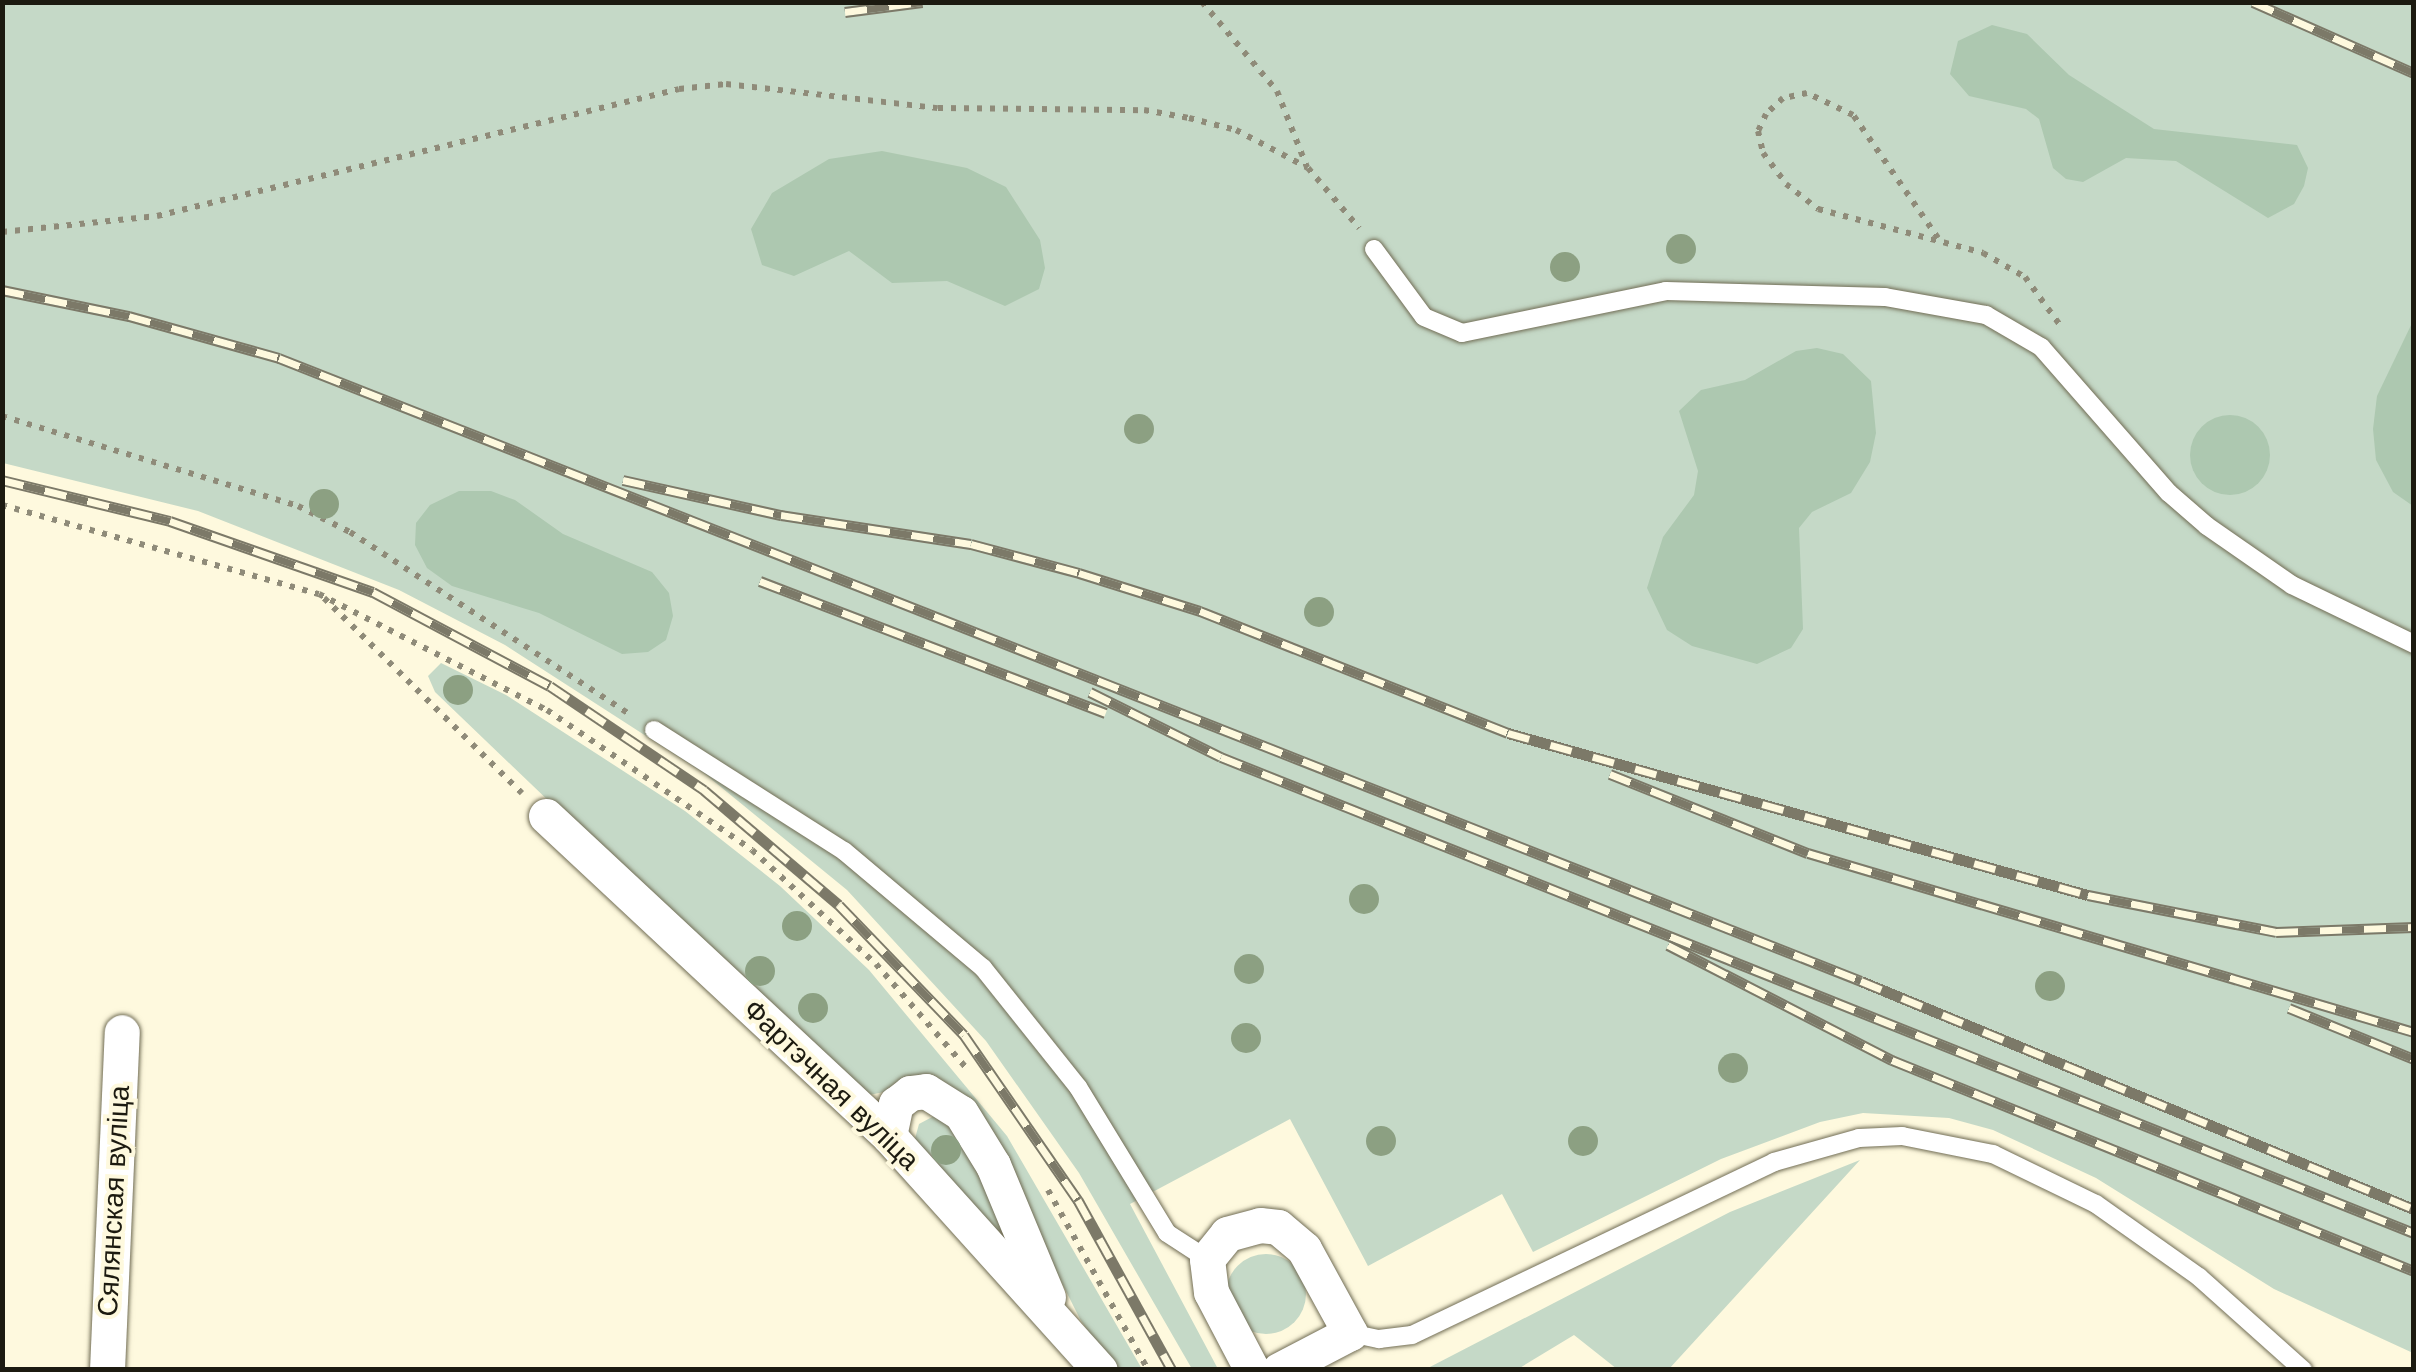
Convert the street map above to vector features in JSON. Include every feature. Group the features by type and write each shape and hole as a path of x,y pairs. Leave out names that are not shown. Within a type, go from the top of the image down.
{"street":[{"name":"Фартэчная вуліца","path":"546,816 889,1136 1100,1370"},
{"name":"Сялянская вуліца","path":"107,1370 122,1032"},
{"path":"889,1136 896,1104 910,1093 926,1091 962,1113 993,1165 1056,1317"},
{"path":"1252,1370 1211,1292 1207,1259 1214,1246 1242,1226 1278,1227 1304,1249 1350,1333 1279,1370"}],"lane":[{"path":"1374,249 1424,317 1462,333 1666,290 1885,297 1953,306 2013,328 2078,388 2169,494 2245,555 2341,612 2414,644"},
{"path":"654,730 844,851 983,968 1078,1087 1167,1233 1207,1259"},
{"path":"1350,1333 1379,1340 1412,1335 1774,1162 1859,1138 1902,1136 1993,1154 2096,1204 2199,1277 2303,1370"}],"path":[{"path":"1202,2 1277,91 1308,168 1374,249"},
{"path":"2,232 156,216 678,88 726,84 938,108 1144,110 1236,130 1308,168"},
{"path":"1938,238 1852,115 1807,93 1783,98 1766,114 1758,131 1763,154 1786,184 1818,209 1938,238 2025,277 2052,307 2078,388"},
{"path":"2,416 298,506 350,532 654,730"},
{"path":"2,505 319,594 482,672 684,798 812,902 979,1083"},
{"path":"319,594 546,816"},
{"path":"1039,1174 1148,1370"}],"green space":[{"path":"2,3 2413,3 2413,1353 2274,1289 2096,1178 1993,1130 1949,1118 1863,1113 1820,1122 1721,1159 1533,1252 1502,1194 1368,1266 1290,1119 1130,1204 1218,1369 1192,1369 1079,1173 986,1041 847,890 705,774 505,645 399,590 198,511 3,463"},
{"path":"1992,25 2027,34 2069,75 2154,129 2297,145 2308,168 2304,186 2294,204 2268,218 2176,161 2126,158 2083,182 2066,179 2053,168 2039,119 2026,109 1969,96 1950,74 1958,41"},
{"path":"882,151 967,168 1006,187 1040,240 1045,268 1039,289 1005,306 947,281 892,283 849,251 794,276 762,265 751,229 772,193 829,159"},
{"path":"2413,321 2414,506 2393,492 2376,460 2373,429 2377,396"},
{"path":"1817,348 1843,354 1871,381 1876,433 1870,462 1851,493 1812,512 1799,528 1803,629 1791,648 1757,664 1692,646 1667,630 1647,588 1663,537 1694,495 1698,471 1679,411 1701,390 1745,380 1796,351"},
{"path":"2222,415 2238,415 2259,426 2270,455 2259,484 2238,495 2222,495 2208,489 2196,477 2190,463 2190,447 2196,433 2208,421"},
{"path":"459,491 491,491 515,500 563,534 652,572 669,593 673,616 666,640 648,652 622,654 539,613 452,586 427,568 415,545 416,523 430,505"},
{"path":"441,663 506,695 685,811 780,886 869,970 1007,1136 1142,1369 1113,1369 1080,1319 990,1140 894,1090 864,1096 843,1083 435,692 428,676"},
{"path":"934,1116 950,1119 1006,1227 1001,1231 995,1232 914,1142 919,1124"},
{"path":"1860,1160 1669,1369 1617,1369 1574,1335 1518,1369 1426,1369 1730,1212"},
{"path":"1266,1254 1281,1257 1294,1266 1303,1279 1303,1309 1294,1322 1281,1331 1266,1334 1251,1331 1238,1322 1229,1309 1226,1294 1229,1279 1238,1266 1251,1257"}],"railway":[{"path":"845,12 922,2"},
{"path":"2253,2 2414,73"},
{"path":"2,290 129,316 279,358 1861,981 2414,1209"},
{"path":"2,480 170,521 373,592 550,686 704,790 839,905 964,1035 1078,1200 1172,1370"},
{"path":"623,480 781,515 971,544 1079,573 1200,611 1508,733 2088,895 2276,932 2414,927"},
{"path":"760,581 1106,713"},
{"path":"1090,692 1221,757 2414,1233"},
{"path":"1610,774 1808,853 2414,1032"},
{"path":"1668,945 1892,1060 2414,1271"},
{"path":"2289,1008 2414,1059"}]}
